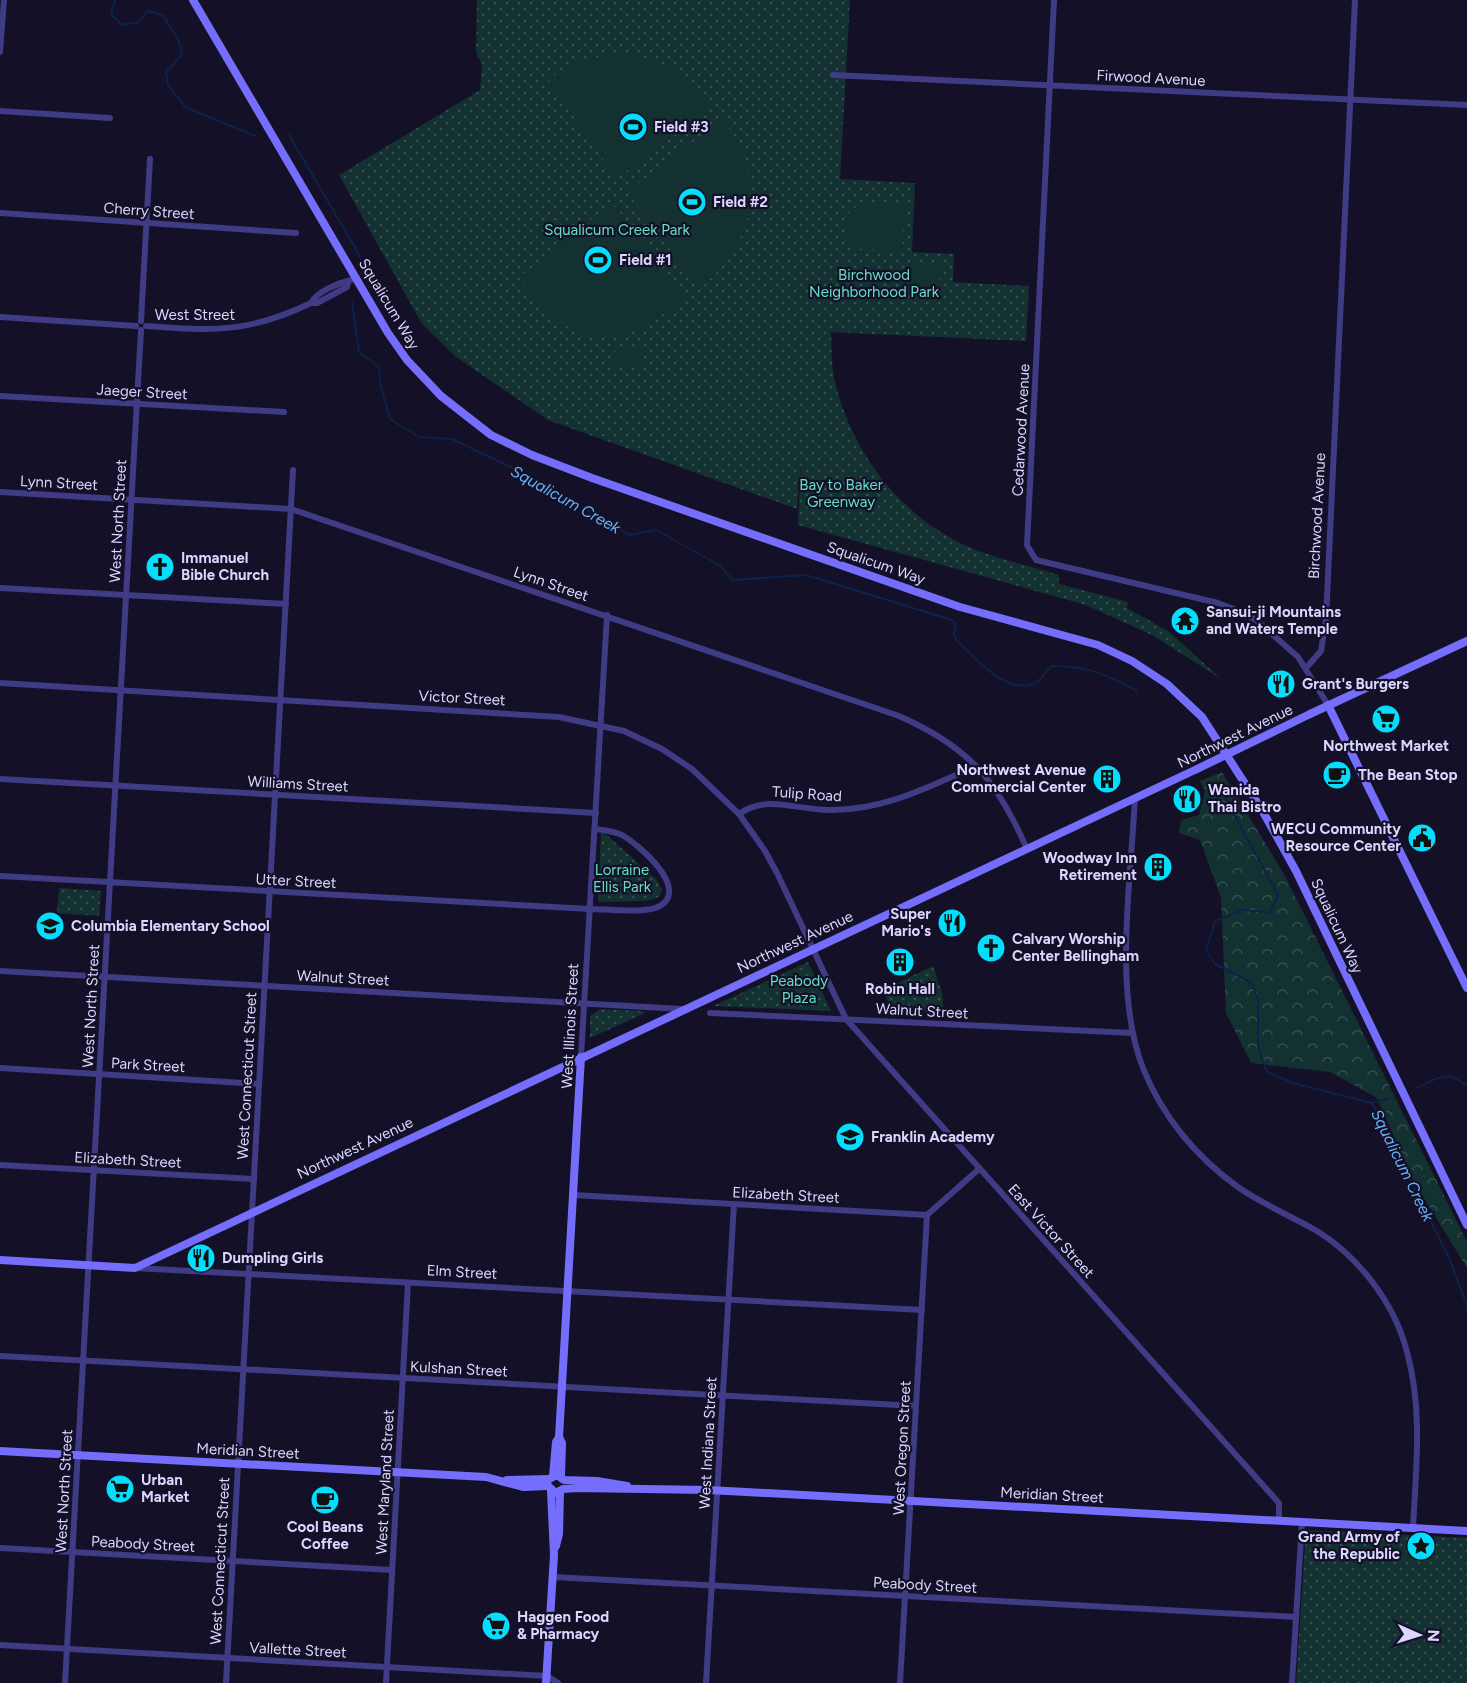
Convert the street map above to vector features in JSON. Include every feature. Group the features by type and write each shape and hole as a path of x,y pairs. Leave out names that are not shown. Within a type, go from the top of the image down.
{"street":[{"path":"0,52 4,0"},
{"name":"Squalicum Way","path":"193,0 353,280 388,333 407,360 441,396 491,435 592,478 960,607 1098,645 1132,661 1167,684 1202,717 1268,820 1296,871 1467,1225"},
{"name":"Cedarwood Avenue","path":"1054,0 1027,545 1030,554 1036,560 1218,603 1239,611 1256,620 1288,646 1306,668"},
{"name":"Birchwood Avenue","path":"1306,668 1321,651 1326,619 1355,0"},
{"name":"Firwood Avenue","path":"833,75 1467,105"},
{"path":"0,111 110,118"},
{"name":"West North Street","path":"65,1683 150,159"},
{"name":"Cherry Street","path":"0,213 296,233"},
{"name":"West Street","path":"0,317 227,329 278,319 311,303 314,297 344,281 353,280"},
{"name":"Jaeger Street","path":"0,396 284,412"},
{"name":"West Connecticut Street","path":"226,1683 293,470"},
{"name":"Lynn Street","path":"0,492 291,508 899,716 933,732 976,765 1006,804 1027,849"},
{"path":"0,588 286,604"},
{"name":"West Illinois Street","path":"547,1679 554,1555 559,1534 556,1442 559,1437 607,615"},
{"name":"Northwest Avenue","path":"135,1268 1467,641"},
{"path":"1306,668 1328,705 1467,988"},
{"name":"Victor Street","path":"0,683 546,715 601,724 624,731 662,749 692,768 739,814 765,851 813,949"},
{"name":"Tulip Road","path":"739,814 750,807 764,803 829,810 880,805 904,798 976,765"},
{"name":"Williams Street","path":"0,779 596,813"},
{"path":"1135,798 1126,962 1132,1033 1142,1067 1156,1096 1176,1128 1199,1155 1241,1189 1338,1245 1368,1276 1391,1312 1407,1349 1416,1394 1418,1428 1413,1528"},
{"name":"Utter Street","path":"0,876 590,909 654,909 662,904 668,895 664,875 645,853 621,835 595,829"},
{"name":"East Victor Street","path":"813,949 846,1019 1279,1503 1279,1520"},
{"name":"Walnut Street","path":"0,971 684,1009"},
{"name":"Walnut Street","path":"711,1013 1132,1033"},
{"name":"Park Street","path":"0,1068 259,1083"},
{"name":"Elizabeth Street","path":"0,1165 254,1179"},
{"path":"927,1215 979,1169"},
{"name":"Elizabeth Street","path":"573,1195 927,1215"},
{"name":"West Indiana Street","path":"706,1683 734,1204"},
{"name":"West Oregon Street","path":"900,1683 927,1215"},
{"name":"Elm Street","path":"0,1260 922,1310"},
{"name":"West Maryland Street","path":"386,1683 408,1283"},
{"name":"Kulshan Street","path":"0,1356 916,1406"},
{"name":"Meridian Street","path":"0,1451 486,1478 495,1481 636,1489 717,1490 1467,1531"},
{"path":"1292,1683 1302,1522"},
{"name":"Peabody Street","path":"0,1548 392,1570"},
{"name":"Peabody Street","path":"553,1577 1296,1617"},
{"name":"Vallette Street","path":"0,1645 387,1667 547,1679 558,1683"}],"green space":[{"name":"Squalicum Creek Park","path":"477,0 850,0 840,179 915,183 912,252 954,254 953,282 1029,286 1026,341 831,332 834,377 841,403 863,452 896,494 915,513 937,529 960,543 983,552 1059,575 1059,584 1128,602 1127,608 1168,631 1220,678 1152,635 1086,605 798,525 801,462 797,509 548,420 456,357 422,324 339,175 480,90 482,64 476,53"},
{"name":"Field #3","path":"613,55 643,57 669,67 693,84 713,106 621,175 613,174 548,79 582,60"},
{"name":"Field #2","path":"723,119 737,142 746,165 750,187 749,209 744,230 733,251 699,289 631,197 631,189"},
{"path":"861,202 905,204 902,251 846,248 848,214"},
{"name":"Field #1","path":"608,206 616,207 684,299 659,317 636,329 615,336 596,336 577,331 558,320 519,278"},
{"path":"907,264 940,265 939,287 906,286"},
{"path":"615,349 644,350 644,368 614,367"},
{"path":"1222,772 1284,874 1467,1242 1467,1268 1414,1182 1377,1098 1330,1072 1251,1063 1226,1013 1221,897 1200,840 1179,833 1181,820 1199,815 1205,791 1200,781"},
{"name":"Lorraine Ellis Park","path":"601,830 656,879 662,890 659,897 646,901 598,902"},
{"path":"59,888 101,891 99,916 57,913"},
{"name":"Peabody Plaza","path":"808,962 831,1011 713,1006"},
{"path":"933,966 942,993 944,1013 914,1011 906,1005 892,1010 883,990"},
{"path":"600,1009 643,1011 645,1013 590,1038 590,1016"},
{"path":"1306,1530 1467,1538 1467,1683 1296,1683"}],"waterway":[{"name":"Squalicum Creek","path":"115,0 111,14 122,25 139,22 147,11 163,15 179,41 182,55 166,72 168,85 185,107 255,136"},
{"name":"Squalicum Creek","path":"289,135 360,256"},
{"name":"Squalicum Creek","path":"352,302 359,352 379,367 381,387 390,419 419,437 452,439 549,486 629,535 656,530 719,565 733,580 806,575 952,620 956,624 954,635 957,641 992,673 1014,684 1024,686 1035,683 1052,666 1065,666 1096,672 1137,691"},
{"name":"Squalicum Creek","path":"1223,794 1278,895 1270,912 1243,910 1215,921 1206,950 1215,964 1252,983 1258,1000 1258,1048 1267,1072 1293,1083 1372,1103 1450,1260 1467,1306"},
{"path":"1416,1088 1442,1077 1453,1078 1467,1086"},
{"path":"1372,1103 1389,1098"}],"place":[{"name":"Field #3","path":"633,127"},
{"name":"Field #2","path":"692,202"},
{"name":"Field #1","path":"598,260"},
{"name":"Immanuel Bible Church","path":"160,567"},
{"name":"Sansui-ji Mountains and Waters Temple","path":"1185,621"},
{"name":"Grant's Burgers","path":"1281,684"},
{"name":"Northwest Market","path":"1386,719"},
{"name":"The Bean Stop","path":"1337,775"},
{"name":"Northwest Avenue Commercial Center","path":"1107,779"},
{"name":"Wanida Thai Bistro","path":"1187,799"},
{"name":"WECU Community Resource Center","path":"1422,838"},
{"name":"Woodway Inn Retirement","path":"1158,867"},
{"name":"Super Mario's","path":"952,923"},
{"name":"Columbia Elementary School","path":"50,926"},
{"name":"Calvary Worship Center Bellingham","path":"991,948"},
{"name":"Robin Hall","path":"900,962"},
{"name":"Franklin Academy","path":"850,1137"},
{"name":"Dumpling Girls","path":"201,1258"},
{"name":"Urban Market","path":"120,1489"},
{"name":"Cool Beans Coffee","path":"325,1500"},
{"name":"Grand Army of the Republic","path":"1421,1546"},
{"name":"Haggen Food & Pharmacy","path":"496,1626"}],"park label":[{"name":"Birchwood Neighborhood Park","path":"874,284"},
{"name":"Bay to Baker Greenway","path":"841,494"}]}
